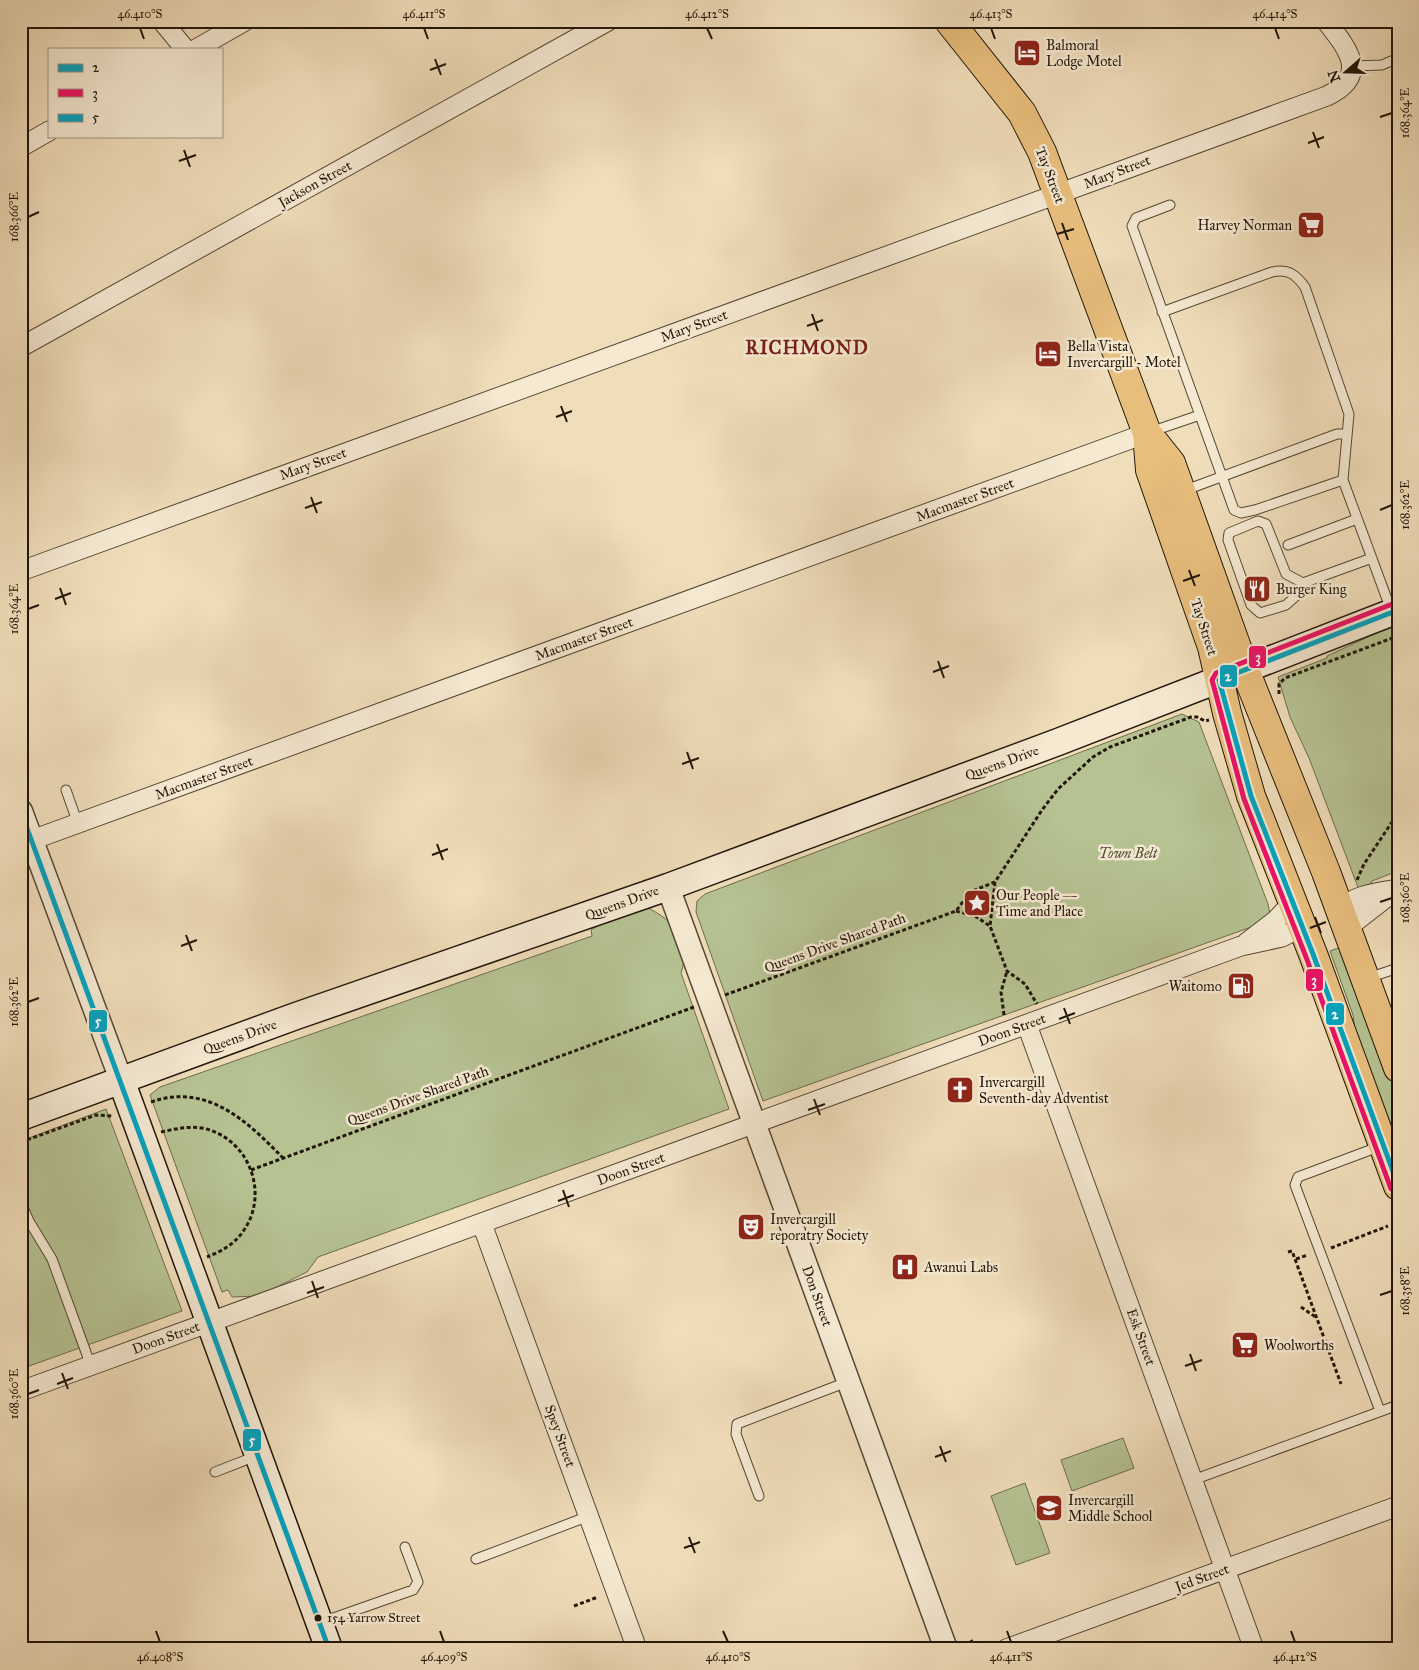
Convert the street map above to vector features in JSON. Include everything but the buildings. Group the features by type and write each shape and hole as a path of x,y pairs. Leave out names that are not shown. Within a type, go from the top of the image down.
{"highway":[{"name":"Tay Street","path":"949,21 1022,113 1036,138 1058,194 1147,433 1150,470 1212,647 1219,680 1251,796 1318,966 1398,1186"},
{"name":"Tay Street","path":"1147,433 1170,463 1245,670 1326,872 1347,909 1365,979 1396,1058"},
{"path":"1298,914 1318,902 1326,872"},
{"path":"1318,966 1325,928 1347,909"}],"main road":[{"name":"Queens Drive","path":"21,1117 296,1016 668,886 1049,745 1245,670 1396,620"},
{"path":"121,1080 329,1649"}],"street":[{"path":"162,21 184,48"},
{"path":"198,48 245,21"},
{"name":"Jackson Street","path":"21,347 608,21"},
{"path":"1326,21 1347,49 1352,66"},
{"name":"Mary Street","path":"21,570 1327,96 1347,83 1352,66"},
{"path":"21,147 48,132"},
{"name":"Macmaster Street","path":"27,842 1147,433"},
{"path":"21,811 27,842 121,1080"},
{"name":"Don Street","path":"668,886 946,1649"},
{"path":"1347,909 1350,900 1366,894 1397,889"},
{"name":"Doon Street","path":"21,1391 1241,946 1282,937 1298,914"},
{"name":"Doon Street","path":"1241,946 1276,920 1298,914"},
{"name":"Esk Street","path":"1027,1025 1254,1649"},
{"name":"Spey Street","path":"482,1224 637,1649"},
{"name":"Jed Street","path":"1006,1649 1398,1506"}],"lane":[{"path":"1352,66 1382,65 1398,58"},
{"path":"1170,204 1136,218 1132,226 1234,510 1241,513 1255,510 1343,480"},
{"path":"1162,312 1280,270 1292,274 1305,287 1350,418 1346,434 1343,480 1396,620"},
{"path":"1147,433 1200,415"},
{"path":"1180,492 1337,434 1346,434"},
{"path":"1254,522 1255,510"},
{"path":"1288,545 1357,520"},
{"path":"1303,583 1286,574 1268,525 1261,521 1254,522 1231,531 1228,536 1253,609 1263,613 1286,605 1295,597 1303,583 1372,558"},
{"path":"66,790 78,824"},
{"path":"1365,979 1398,968"},
{"path":"1380,1411 1295,1185 1296,1179 1383,1145"},
{"path":"21,1203 29,1221 52,1259 91,1366"},
{"path":"759,1496 736,1434 737,1424 848,1382"},
{"path":"1192,1480 1398,1405"},
{"path":"215,1472 258,1455"},
{"path":"476,1559 589,1516"},
{"path":"319,1623 413,1590 418,1582 405,1547"}],"path":[{"path":"1271,699 1279,696 1279,684 1285,678 1396,620"},
{"path":"1037,1003 1025,984 1007,971 990,926 995,882 1042,810 1071,776 1093,757 1110,747 1196,715 1205,721 1210,719"},
{"path":"1347,909 1364,864 1398,813"},
{"name":"Queens Drive Shared Path","path":"721,996 956,910 970,892 995,882"},
{"path":"956,910 975,916 990,926"},
{"path":"1003,1015 1000,992 1007,971"},
{"name":"Queens Drive Shared Path","path":"252,1170 698,1005"},
{"path":"148,1103 161,1098 182,1097 213,1103 226,1108 241,1117 284,1158"},
{"path":"21,1142 102,1112 110,1117 114,1116"},
{"path":"161,1132 185,1128 210,1130 238,1148 252,1170 256,1191 249,1222 229,1246 207,1257"},
{"path":"1296,1259 1320,1252 1388,1226"},
{"path":"1288,1252 1292,1251 1296,1259 1341,1384"},
{"path":"1301,1307 1317,1318"},
{"path":"574,1606 598,1597"},
{"path":"971,1640 974,1646"}],"green space":[{"path":"1398,623 1398,871 1372,881 1370,886 1359,890 1309,758 1290,717 1278,677 1327,658 1327,656"},
{"name":"Town Belt","path":"1182,714 1199,722 1268,904 1271,920 763,1101 696,912 697,901 705,894"},
{"path":"641,905 652,910 670,923 681,940 684,950 684,961 681,973 729,1109 318,1257 307,1272 259,1296 232,1297 228,1290 222,1292 150,1095 160,1087 592,936 591,930 613,916"},
{"path":"1344,946 1398,1095 1398,1159 1357,1043 1353,1015 1330,951"},
{"path":"106,1109 182,1311 21,1369 21,1141"},
{"path":"1123,1438 1134,1468 1072,1491 1061,1460"},
{"path":"1025,1483 1050,1553 1016,1565 991,1496"}],"transit line":[{"name":"3","path":"1391,1189 1306,957 1244,799 1212,680 1216,673 1395,603"},
{"name":"2","path":"1398,610 1219,680 1251,796 1313,954 1398,1185"},
{"name":"5","path":"21,812 329,1649"}],"place":[{"name":"Balmoral Lodge Motel","path":"1027,53"},
{"name":"Harvey Norman","path":"1311,225"},
{"name":"Bella Vista Invercargill - Motel","path":"1048,354"},
{"name":"Burger King","path":"1257,589"},
{"name":"Our People — Time and Place","path":"977,903"},
{"name":"Waitomo","path":"1241,986"},
{"name":"Invercargill Seventh-day Adventist","path":"960,1090"},
{"name":"Invercargill reporatry Society","path":"751,1227"},
{"name":"Awanui Labs","path":"905,1267"},
{"name":"Woolworths","path":"1245,1345"},
{"name":"Invercargill Middle School","path":"1049,1508"},
{"name":"154 Yarrow Street","path":"318,1618"}],"district":[{"name":"RICHMOND","path":"807,347"}]}
